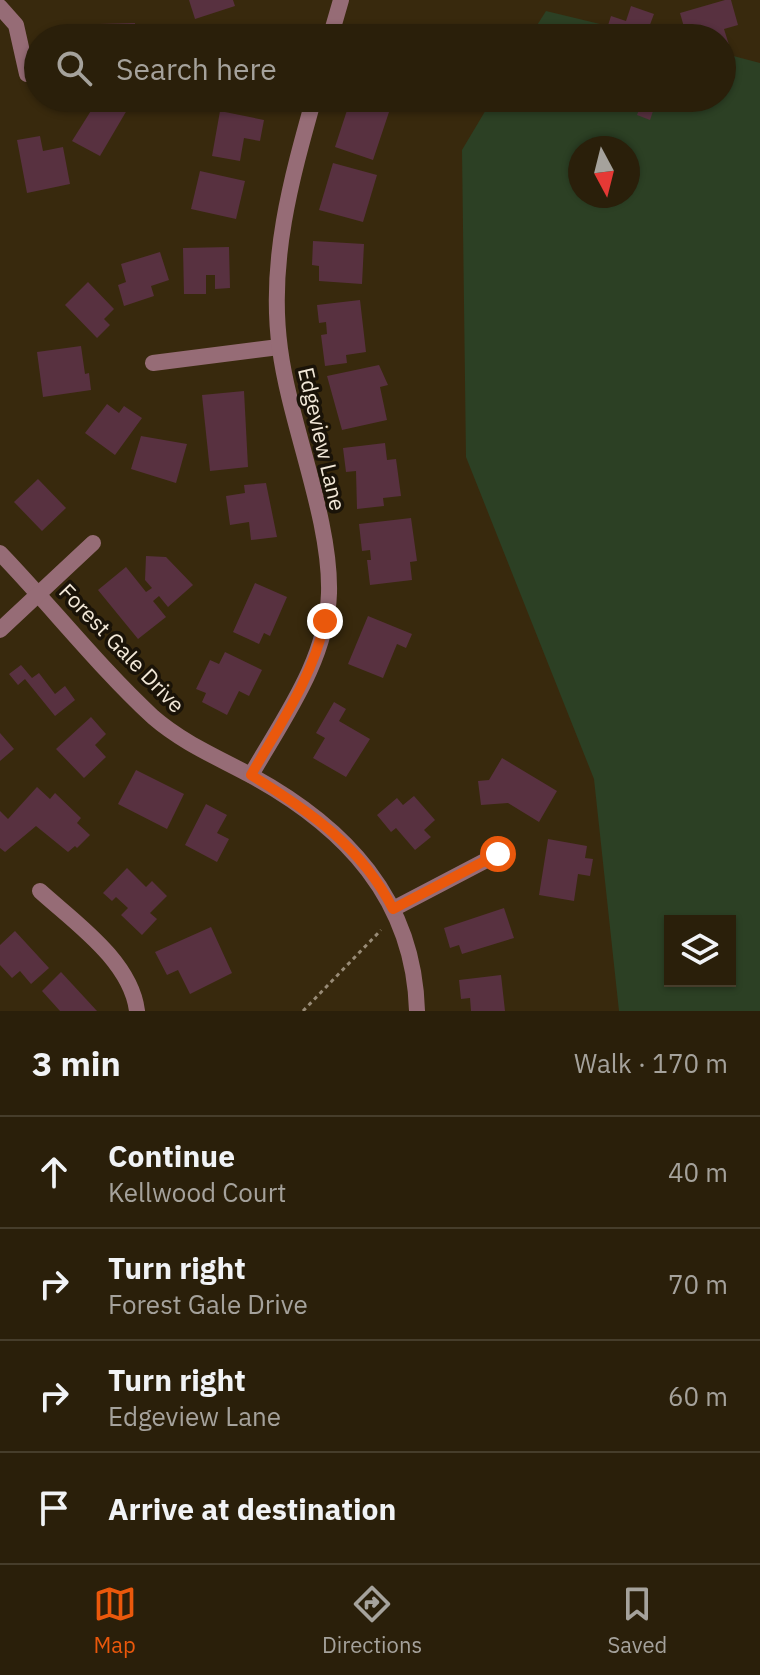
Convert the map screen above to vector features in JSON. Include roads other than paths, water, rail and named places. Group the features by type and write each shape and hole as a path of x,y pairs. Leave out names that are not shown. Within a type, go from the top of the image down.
{"street":[{"path":"334,24 341,0"},
{"path":"0,7 16,25 24,61"},
{"name":"Edgeview Lane","path":"251,775 319,649 329,593 319,523 279,347 278,259 283,212 310,112"},
{"path":"153,363 279,347"},
{"path":"0,630 93,543"},
{"name":"Forest Gale Drive","path":"0,553 152,716 185,742 251,775 298,805 349,845 395,914 412,967 417,1011"},
{"path":"395,914 498,854"},
{"path":"40,891 112,961 132,990 137,1011"}]}
